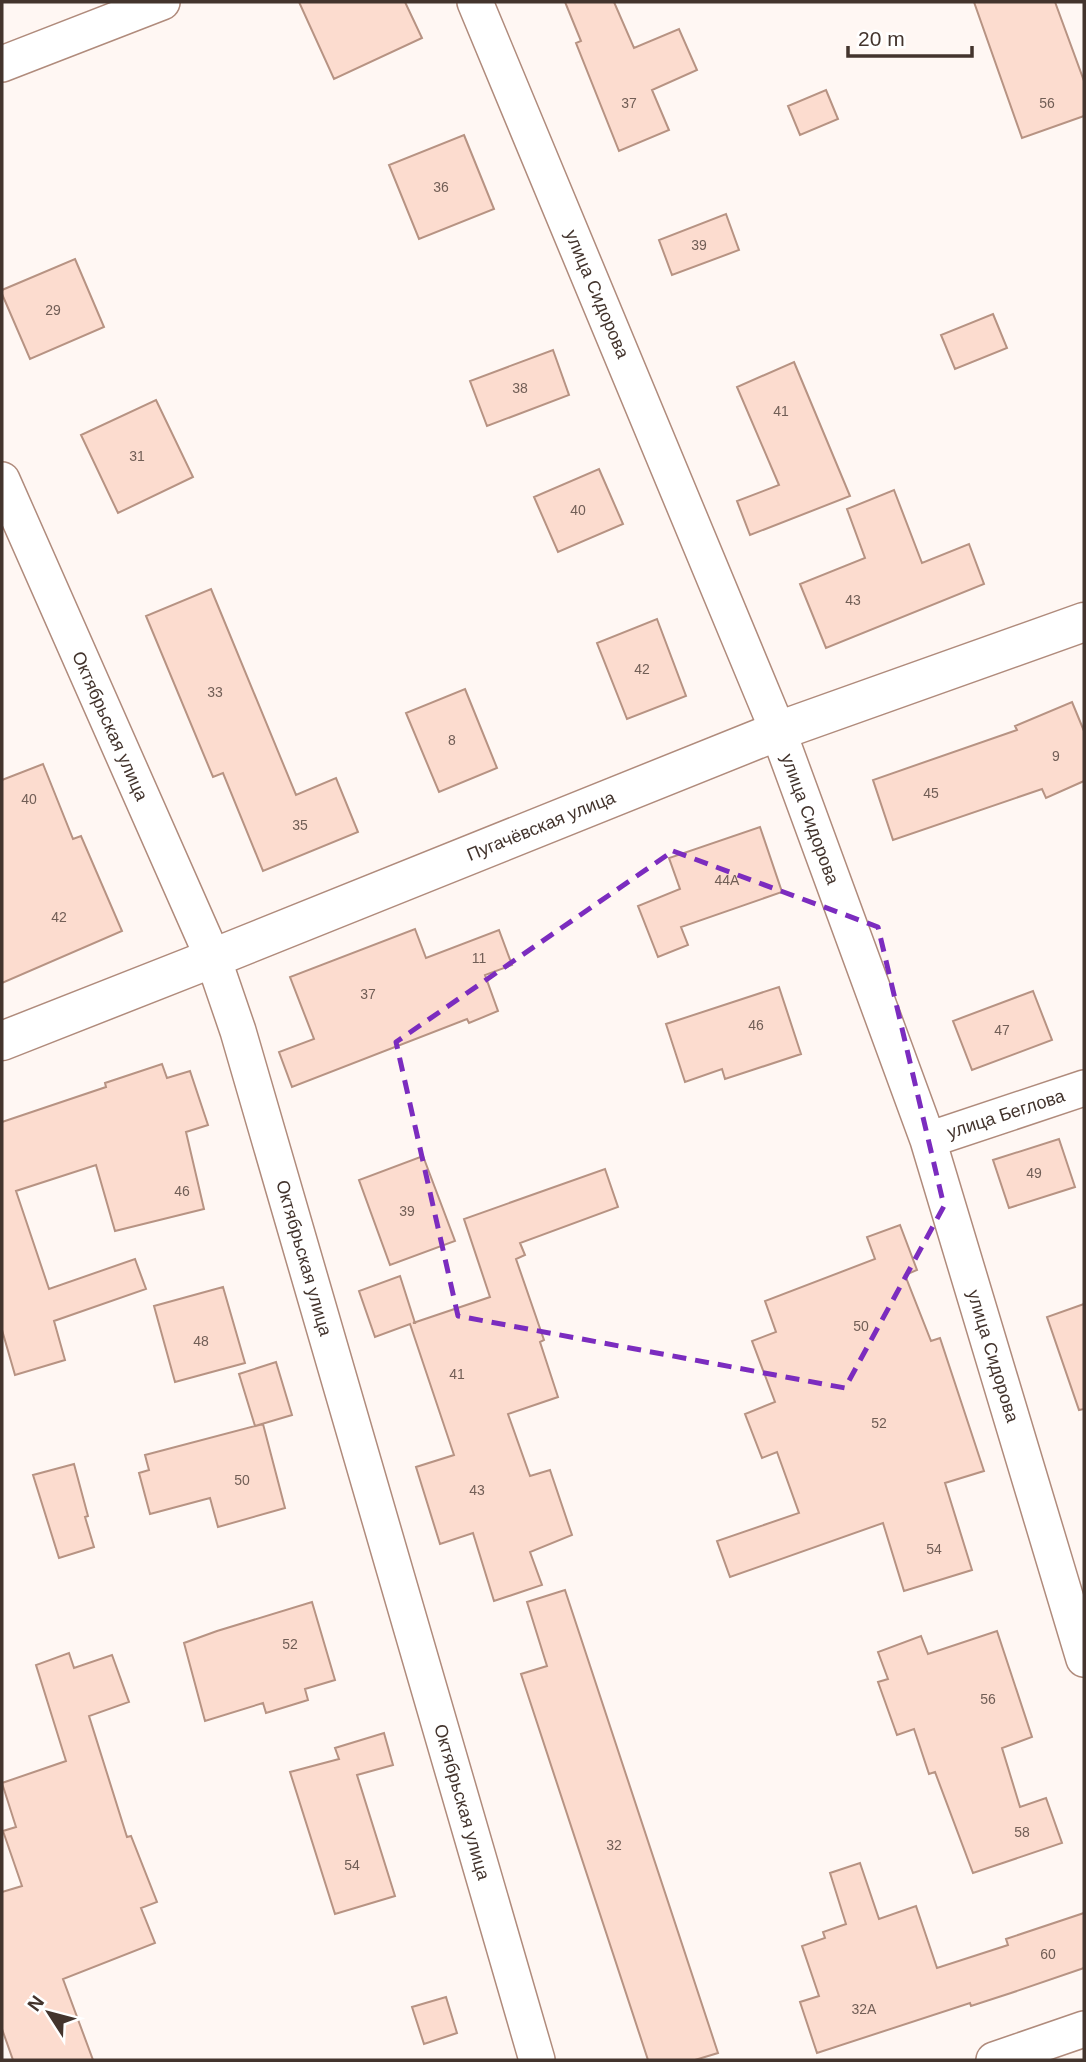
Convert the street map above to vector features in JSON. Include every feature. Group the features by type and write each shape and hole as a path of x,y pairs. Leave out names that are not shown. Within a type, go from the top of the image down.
{"street":[{"path":"2,64 162,2"},
{"name":"улица Сидорова","path":"475,2 778,731 928,1140 1084,1659"},
{"name":"Октябрьская улица","path":"2,480 213,958 238,1031 537,2060"},
{"name":"Пугачёвская улица","path":"2,1041 778,731 1084,622"},
{"name":"улица Беглова","path":"928,1140 1084,1088"},
{"path":"994,2060 1084,2029"}],"highlighted area":[{"path":"673,851 878,927 944,1206 845,1388 458,1316 396,1042"}],"building":[{"path":"299,2 405,2 422,38 334,79"},
{"path":"565,2 614,2 634,48 679,29 697,70 652,90 669,130 619,151 576,43 581,41"},
{"path":"974,2 1055,2 1084,81 1084,116 1022,138"},
{"path":"826,90 838,119 800,135 788,106"},
{"path":"464,135 494,209 419,239 389,165"},
{"path":"726,214 739,250 672,275 659,240"},
{"path":"75,259 104,327 30,359 2,290"},
{"path":"993,314 1007,348 955,369 941,335"},
{"path":"553,350 569,395 487,426 470,381"},
{"path":"794,362 850,496 750,535 737,501 779,485 737,387"},
{"path":"156,400 193,477 118,513 81,435"},
{"path":"599,469 623,524 558,552 534,497"},
{"path":"894,490 922,563 969,544 984,584 826,648 800,584 865,558 847,509"},
{"path":"211,589 296,795 336,778 358,832 263,871 223,773 213,777 146,616"},
{"path":"657,619 686,696 627,719 597,643"},
{"path":"465,689 497,768 439,792 406,713"},
{"path":"1072,702 1084,731 1084,781 1046,798 1042,789 893,840 873,780 1017,730 1015,726"},
{"path":"43,764 73,839 81,836 122,931 2,983 2,780"},
{"path":"760,827 782,892 681,927 688,945 658,957 638,906 680,889 669,858"},
{"path":"415,929 426,958 499,930 512,965 485,975 498,1011 469,1023 467,1019 292,1087 279,1052 314,1039 290,977"},
{"path":"779,987 801,1054 725,1079 722,1069 685,1082 666,1024"},
{"path":"1033,991 1052,1040 972,1070 953,1021"},
{"path":"162,1064 167,1078 190,1071 208,1125 186,1132 204,1209 115,1231 96,1165 16,1191 49,1289 135,1259 146,1289 54,1321 65,1360 15,1375 2,1330 2,1122 106,1087 105,1083"},
{"path":"1059,1139 1075,1187 1009,1208 993,1160"},
{"path":"423,1156 455,1241 390,1265 359,1180"},
{"path":"605,1169 618,1207 520,1243 525,1255 516,1259 544,1340 540,1342 558,1397 508,1414 530,1476 550,1470 572,1535 530,1552 542,1585 494,1601 473,1533 440,1544 416,1467 454,1455 410,1324 375,1337 359,1291 400,1276 415,1322 490,1297 464,1219"},
{"path":"900,1225 917,1270 905,1275 931,1341 940,1338 984,1471 945,1483 972,1570 904,1591 883,1523 730,1577 717,1541 799,1513 777,1452 762,1458 745,1414 775,1402 752,1341 776,1332 765,1301 875,1259 867,1237"},
{"path":"223,1287 245,1363 175,1382 154,1306"},
{"path":"1084,1304 1084,1409 1079,1410 1047,1317"},
{"path":"276,1362 292,1415 255,1426 239,1374"},
{"path":"263,1424 285,1508 218,1527 210,1498 150,1514 139,1473 149,1470 145,1455"},
{"path":"74,1464 94,1547 59,1558 33,1475"},
{"path":"565,1590 718,2053 695,2060 648,2060 521,1674 547,1666 527,1602"},
{"path":"312,1602 335,1680 305,1689 308,1700 266,1713 263,1703 205,1721 184,1643"},
{"path":"997,1631 1032,1737 1002,1748 1020,1807 1046,1798 1062,1843 973,1873 935,1772 929,1774 914,1729 897,1735 878,1682 888,1679 878,1652 921,1636 928,1654"},
{"path":"69,1653 74,1668 112,1655 129,1702 89,1716 127,1837 131,1836 157,1902 141,1908 155,1943 63,1979 93,2060 13,2060 2,2029 2,1892 22,1886 3,1831 16,1827 2,1783 66,1761 36,1665"},
{"path":"384,1733 393,1765 357,1775 395,1896 335,1914 290,1772 339,1759 335,1748"},
{"path":"860,1863 879,1919 916,1906 937,1968 1008,1945 1006,1939 1084,1913 1084,1968 817,2053 800,2002 819,1996 802,1946 825,1938 823,1932 846,1924 830,1873"},
{"path":"446,1997 457,2033 424,2044 412,2007"}]}
